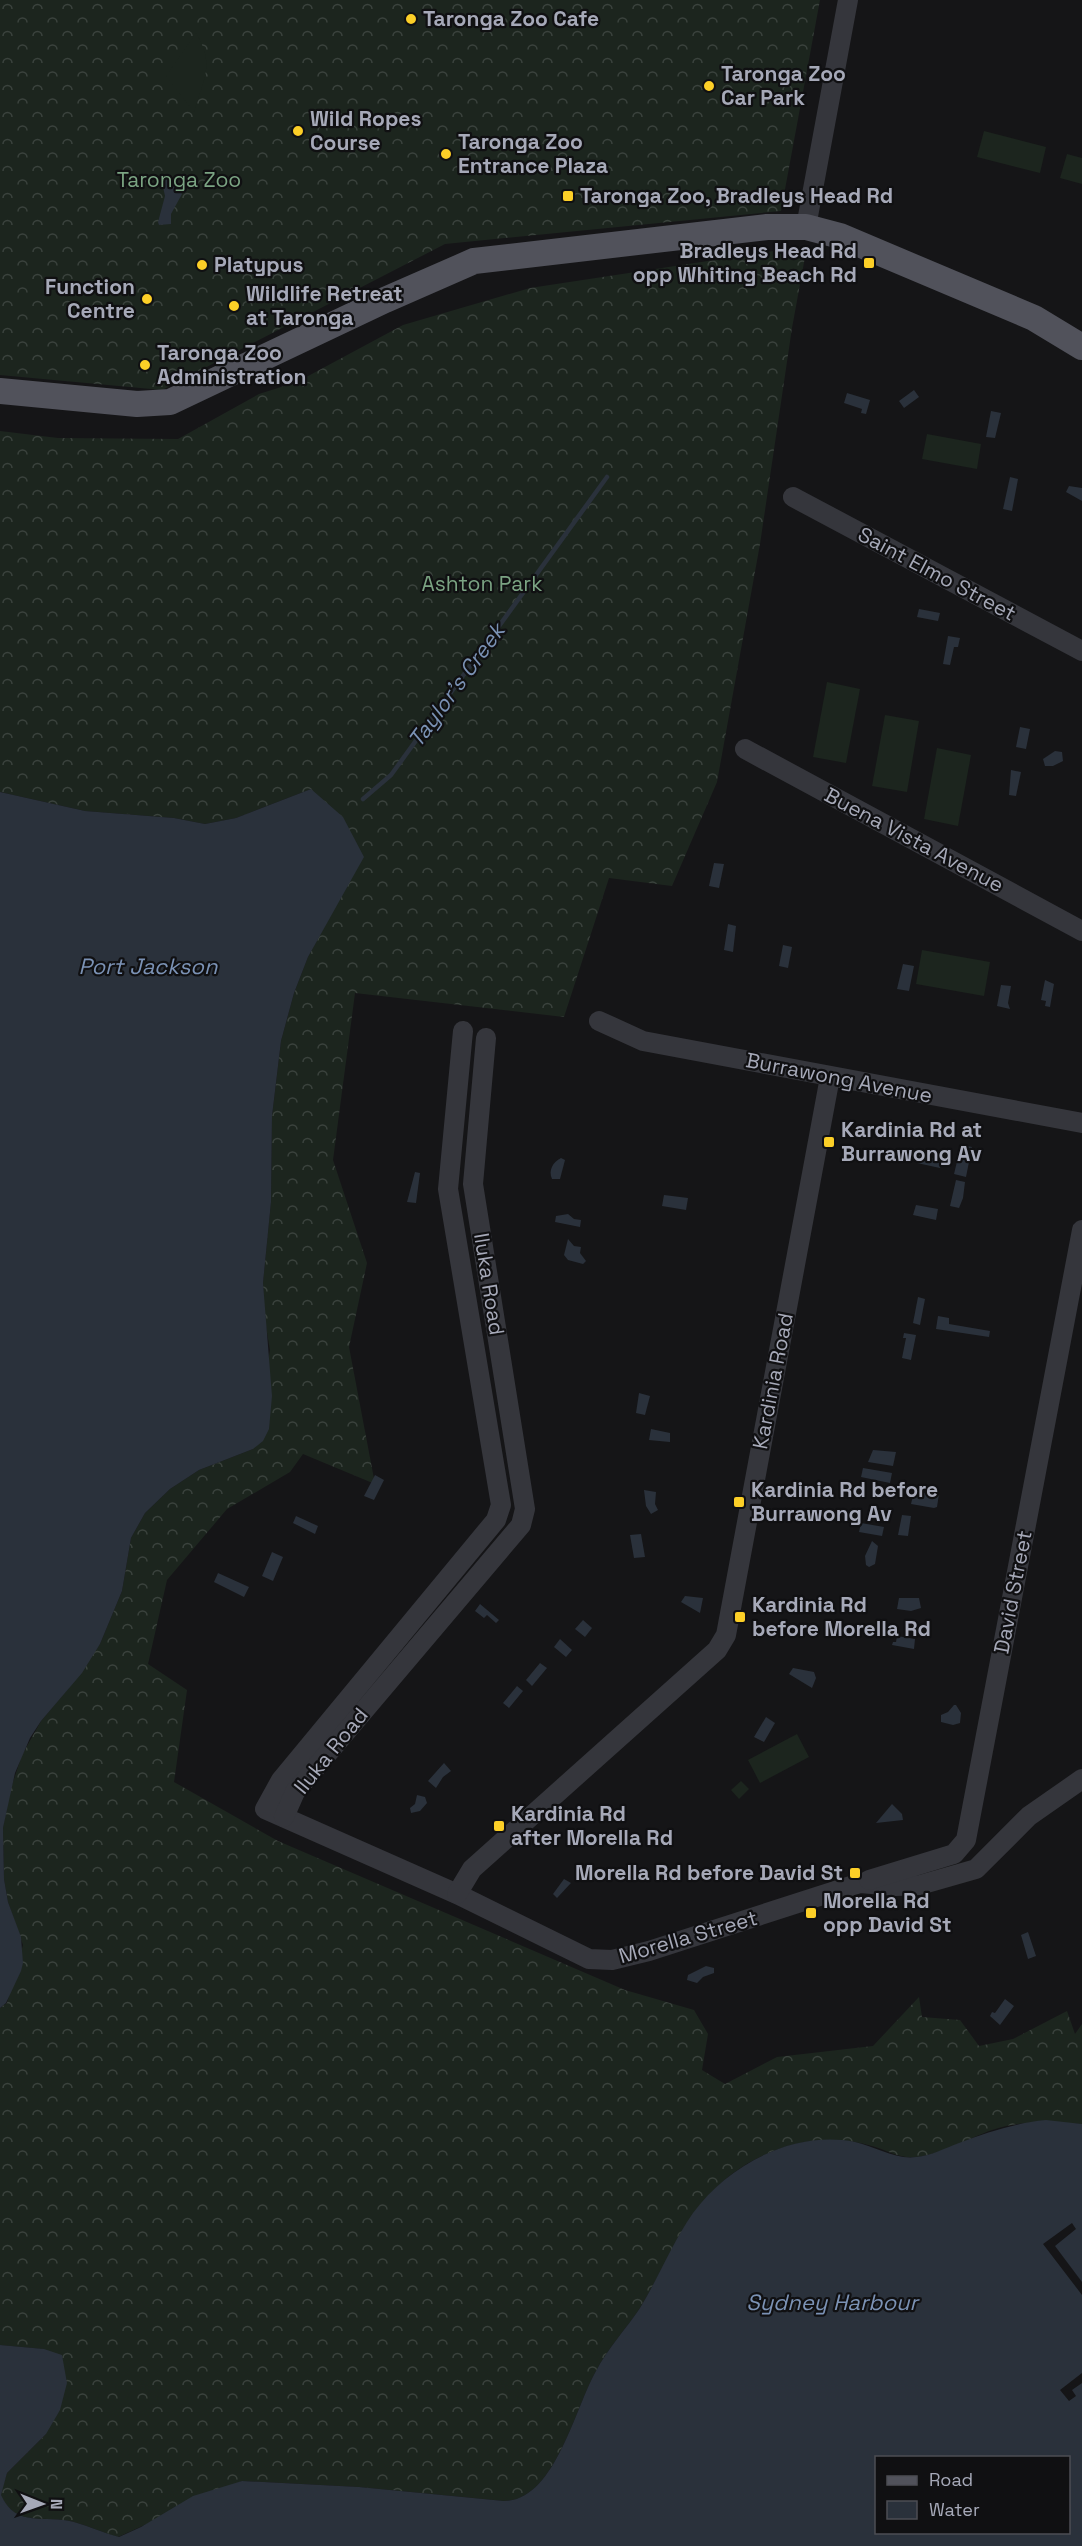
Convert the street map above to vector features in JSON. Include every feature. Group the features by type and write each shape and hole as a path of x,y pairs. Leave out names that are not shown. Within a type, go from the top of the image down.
{"main road":[{"path":"0,391 137,404 170,402 385,300 474,261 768,227 806,227 840,237 1034,318 1082,347"}],"street":[{"path":"806,227 848,0"},
{"name":"Saint Elmo Street","path":"793,497 1082,651"},
{"name":"Buena Vista Avenue","path":"745,748 1082,931"},
{"name":"Burrawong Avenue","path":"599,1022 644,1041 1082,1123"},
{"name":"Iluka Road","path":"463,1031 448,1189 501,1504 496,1520 281,1780 265,1809 284,1817 295,1792 521,1525 525,1509 473,1184 486,1038"},
{"name":"Kardinia Road","path":"456,1894 472,1869 717,1650 726,1635 830,1077"},
{"name":"David Street","path":"860,1883 954,1854 966,1840 1082,1230"},
{"name":"Morella Street","path":"284,1817 456,1894 589,1959 603,1961 649,1951 860,1883 920,1885 976,1869 1029,1816 1082,1779"}],"green space":[{"name":"Taronga Zoo","path":"0,0 820,0 781,211 445,244 162,390 0,375"},
{"path":"196,33 205,54 206,72 194,112 166,76"},
{"path":"984,131 1046,147 1040,173 977,157"},
{"path":"1067,154 1082,158 1082,184 1060,178"},
{"name":"Ashton Park","path":"807,246 792,328 760,544 717,782 672,886 609,878 564,1017 355,993 333,1160 367,1263 349,1347 375,1484 303,1454 290,1472 227,1509 167,1580 148,1664 187,1690 174,1782 278,1841 625,1990 694,2010 708,2034 702,2070 725,2084 777,2057 873,2046 919,1997 922,2017 960,2020 979,2046 1013,2039 1067,2011 1075,2034 1082,2024 1082,2124 1048,2122 1003,2127 935,2153 916,2157 899,2155 855,2142 822,2140 805,2142 773,2151 742,2167 708,2196 683,2231 640,2308 601,2363 550,2469 537,2486 522,2497 504,2501 359,2487 242,2481 118,2537 74,2522 23,2516 7,2506 0,2495 7,2473 46,2434 43,2349 0,2345 0,2008 7,2003 23,1945 8,1902 4,1879 3,1828 10,1791 22,1755 41,1721 68,1689 100,1644 122,1591 131,1538 145,1513 170,1489 199,1470 253,1449 270,1350 264,1315 263,1283 271,1202 272,1116 281,1041 294,993 308,957 345,888 311,789 236,818 205,824 174,818 85,811 0,792 0,431 58,438 178,439 259,394 297,382 403,325 530,288"},
{"path":"927,434 981,444 977,469 922,459"},
{"path":"827,682 860,689 846,763 813,757"},
{"path":"885,715 919,721 907,792 872,786"},
{"path":"937,748 971,755 958,826 924,819"},
{"path":"922,950 990,962 984,996 916,984"},
{"path":"797,1734 809,1757 760,1783 748,1760"},
{"path":"741,1781 749,1789 739,1799 731,1790"}],"water":[{"path":"161,178 176,181 182,194 171,214 171,224 159,225 158,222 165,196"},
{"path":"914,390 919,397 904,408 899,401"},
{"path":"847,393 870,400 866,414 861,413 862,409 844,403"},
{"path":"991,411 1001,413 995,438 986,437"},
{"path":"1010,477 1018,479 1012,511 1003,509"},
{"path":"1069,486 1082,488 1082,501 1066,492"},
{"path":"919,609 940,613 938,621 917,617"},
{"path":"948,636 960,638 958,647 954,647 950,665 943,664"},
{"path":"1020,727 1030,729 1026,749 1016,747"},
{"path":"1055,751 1062,752 1063,761 1053,766 1045,766 1043,759"},
{"path":"1011,770 1021,772 1016,796 1009,795"},
{"name":"Port Jackson","path":"311,789 343,817 364,857 308,957 294,993 281,1041 272,1116 271,1202 263,1283 272,1396 269,1429 263,1441 253,1449 199,1470 170,1489 145,1513 131,1538 122,1591 100,1644 82,1673 41,1721 30,1738 15,1773 3,1828 4,1879 8,1902 21,1937 23,1963 6,2003 0,2008 0,792 85,811 174,818 205,824 236,818"},
{"path":"714,863 724,864 719,888 709,886"},
{"path":"728,924 736,926 733,952 724,950"},
{"path":"783,945 792,947 788,968 779,966"},
{"path":"903,964 914,966 909,991 897,989"},
{"path":"1045,980 1054,984 1050,1007 1045,1006 1046,1001 1041,1000"},
{"path":"1001,985 1011,986 1008,1003 1010,1009 997,1006"},
{"path":"961,1145 972,1147 966,1177 954,1174"},
{"path":"919,1155 942,1160 940,1168 917,1163"},
{"path":"561,1158 565,1160 560,1179 552,1179 552,1167"},
{"path":"415,1172 420,1173 416,1203 407,1202"},
{"path":"956,1180 965,1182 959,1208 950,1206"},
{"path":"664,1195 688,1198 686,1210 662,1206"},
{"path":"916,1205 938,1209 936,1220 913,1215"},
{"path":"568,1214 574,1219 581,1220 580,1227 555,1222 556,1216"},
{"path":"568,1239 574,1246 581,1247 580,1253 586,1261 583,1264 568,1260 564,1255"},
{"path":"918,1297 925,1299 920,1325 913,1323"},
{"path":"938,1316 949,1318 949,1324 990,1331 989,1337 936,1329"},
{"path":"904,1333 916,1335 911,1360 902,1358 906,1338 903,1338"},
{"path":"639,1393 650,1396 645,1415 636,1413"},
{"path":"651,1429 670,1433 670,1442 649,1440"},
{"path":"873,1450 896,1452 893,1466 868,1462"},
{"path":"863,1468 892,1473 890,1483 861,1477"},
{"path":"375,1475 384,1480 374,1500 364,1496"},
{"path":"644,1490 656,1492 655,1504 658,1510 651,1514 646,1506"},
{"path":"914,1491 939,1494 937,1507 911,1504"},
{"path":"902,1515 911,1516 908,1536 898,1535"},
{"path":"296,1516 318,1526 315,1534 293,1523"},
{"path":"861,1523 884,1527 882,1536 859,1532"},
{"path":"641,1534 645,1557 634,1558 630,1535"},
{"path":"872,1541 878,1546 875,1564 869,1567 866,1565 865,1556"},
{"path":"272,1552 283,1557 273,1581 262,1576"},
{"path":"218,1573 249,1587 244,1597 214,1582"},
{"path":"685,1596 703,1598 700,1613 681,1602"},
{"path":"899,1598 919,1598 921,1608 911,1611 897,1609"},
{"path":"480,1604 499,1620 496,1623 487,1615 484,1618 475,1611"},
{"path":"583,1620 592,1628 585,1637 575,1629"},
{"path":"897,1636 915,1639 914,1649 892,1645 896,1642"},
{"path":"560,1639 572,1650 566,1657 554,1647"},
{"path":"540,1663 547,1668 532,1686 526,1680"},
{"path":"793,1668 814,1672 816,1678 812,1688 789,1674"},
{"path":"517,1686 523,1691 509,1708 503,1703"},
{"path":"954,1705 961,1713 960,1723 953,1725 941,1722 941,1715 948,1712"},
{"path":"766,1717 775,1723 764,1742 754,1737"},
{"path":"444,1763 451,1771 443,1777 436,1788 428,1781"},
{"path":"417,1795 425,1797 427,1803 420,1811 411,1813 410,1808 415,1804"},
{"path":"892,1804 902,1814 903,1820 876,1823"},
{"path":"564,1879 571,1883 557,1898 553,1894"},
{"path":"1028,1932 1036,1956 1028,1959 1021,1935"},
{"path":"706,1966 714,1968 714,1973 703,1977 697,1983 687,1980 688,1975"},
{"path":"1005,1999 1014,2006 1000,2025 990,2016"},
{"name":"Sydney Harbour","path":"1046,2120 1082,2124 1082,2546 0,2546 0,2345 44,2349 62,2355 67,2383 60,2410 46,2434 7,2473 1,2495 7,2506 23,2516 74,2522 119,2537 141,2527 193,2496 242,2481 359,2487 504,2501 522,2497 537,2486 550,2469 606,2354 640,2308 685,2224 708,2195 725,2180 744,2166 765,2155 786,2146 809,2141 855,2142 893,2155 922,2156 1012,2126"}],"pier":[{"path":"1072,2223 1076,2229 1055,2246 1082,2282 1082,2295 1043,2244"},
{"path":"1082,2373 1082,2383 1072,2390 1076,2396 1069,2401 1060,2390"}],"waterway":[{"name":"Taylor's Creek","path":"363,799 391,775 607,477"}],"place":[{"name":"Taronga Zoo Cafe","path":"411,19"},
{"name":"Taronga Zoo Car Park","path":"709,86"},
{"name":"Wild Ropes Course","path":"298,131"},
{"name":"Taronga Zoo Entrance Plaza","path":"446,154"},
{"name":"Taronga Zoo, Bradleys Head Rd","path":"568,196"},
{"name":"Bradleys Head Rd opp Whiting Beach Rd","path":"869,263"},
{"name":"Platypus","path":"202,265"},
{"name":"Function Centre","path":"147,299"},
{"name":"Wildlife Retreat at Taronga","path":"234,306"},
{"name":"Taronga Zoo Administration","path":"145,365"},
{"name":"Kardinia Rd at Burrawong Av","path":"829,1142"},
{"name":"Kardinia Rd before Burrawong Av","path":"739,1502"},
{"name":"Kardinia Rd before Morella Rd","path":"740,1617"},
{"name":"Kardinia Rd after Morella Rd","path":"499,1826"},
{"name":"Morella Rd before David St","path":"855,1873"},
{"name":"Morella Rd opp David St","path":"811,1913"}]}
